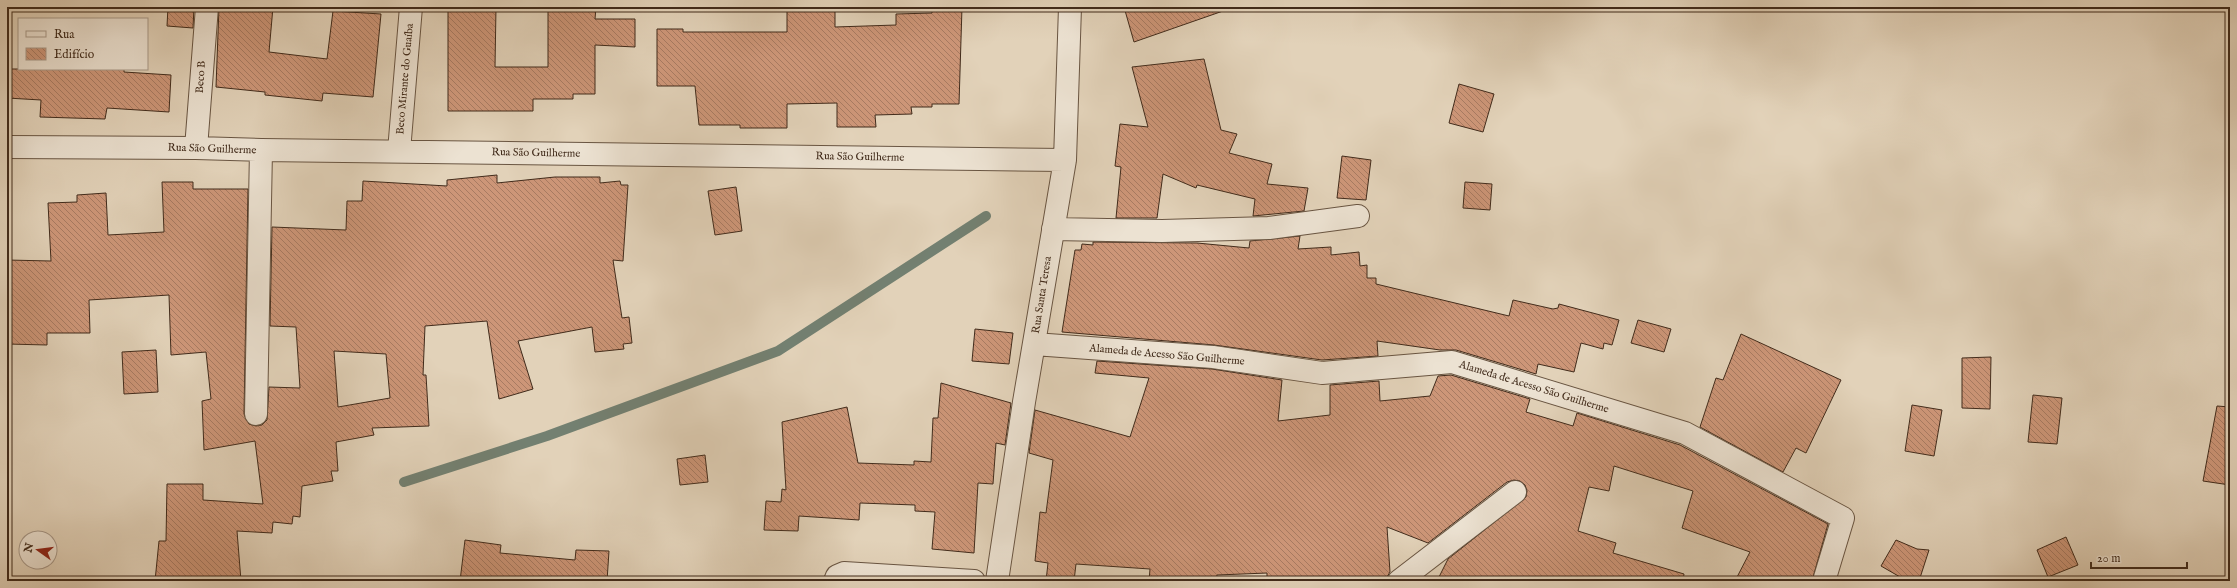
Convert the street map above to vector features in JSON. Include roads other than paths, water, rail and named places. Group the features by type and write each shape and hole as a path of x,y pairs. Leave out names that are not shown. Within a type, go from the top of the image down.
{"street":[{"name":"Beco B","path":"196,148 207,7"},
{"name":"Beco Mirante do Guaíba","path":"399,151 411,7"},
{"name":"Rua Santa Teresa","path":"997,581 1034,344 1066,160 1070,7"},
{"name":"Rua São Guilherme","path":"7,147 196,148 1066,160"},
{"path":"256,414 261,150"},
{"path":"1053,229 1162,231 1269,228 1358,216"},
{"name":"Alameda de Acesso São Guilherme","path":"1034,344 1213,357 1322,373 1452,362 1685,432 1843,518 1824,581"},
{"path":"1399,581 1515,492"},
{"path":"835,581 837,576 844,573 974,581"}],"waterway":[{"path":"404,482 547,436 778,351 986,216"}]}
